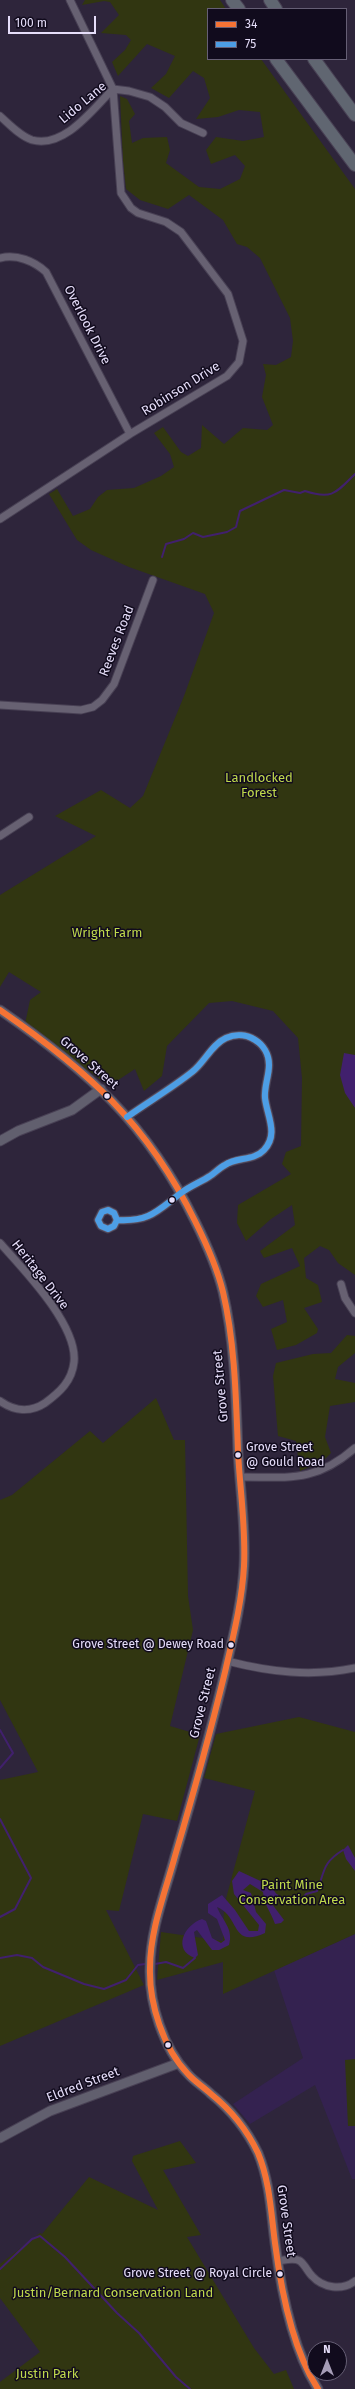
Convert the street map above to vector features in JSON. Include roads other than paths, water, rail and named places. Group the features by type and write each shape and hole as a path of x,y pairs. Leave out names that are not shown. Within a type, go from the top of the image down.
{"highway":[{"path":"232,0 238,8"},
{"path":"277,60 355,165"},
{"path":"315,60 355,115"}],"main road":[{"name":"Grove Street","path":"0,1010 64,1056 101,1089 127,1117 158,1156 181,1193 210,1252 222,1287 229,1333 240,1477 244,1566 240,1602 227,1661 152,1946 150,1969 152,1993 165,2037 179,2063 196,2082 225,2106 249,2136 264,2170 270,2193 278,2261 299,2353 318,2389"},
{"path":"0,1142 18,1131 72,1110 101,1089"},
{"name":"Eldred Street","path":"0,2138 50,2111 179,2063"}],"street":[{"path":"70,0 113,90"},
{"name":"Lido Lane","path":"0,116 31,139 49,140 68,132 113,90 129,91 150,97 161,104 181,123 203,133"},
{"name":"Robinson Drive","path":"0,519 130,434 227,376 240,362 243,341 228,294 182,232 166,222 138,213 131,208 121,193 113,90"},
{"name":"Overlook Drive","path":"0,258 11,257 31,261 46,272 130,434"},
{"name":"Reeves Road","path":"0,705 81,710 93,707 102,700 114,684 153,580"},
{"path":"0,836 29,817"},
{"path":"117,1220 139,1220 151,1216 181,1193 211,1176 225,1164 254,1156 264,1150 270,1138 272,1125 265,1097 269,1065 268,1056 261,1045 253,1037 243,1035 225,1038 192,1072 127,1117"},
{"name":"Heritage Drive","path":"0,1243 55,1310 71,1343 74,1361 70,1378 64,1387 43,1404 32,1409 17,1410 0,1401"},
{"path":"341,1284 345,1298 355,1313"},
{"path":"240,1477 290,1477 311,1475 335,1465 355,1448"},
{"path":"227,1661 261,1669 290,1673 355,1668"},
{"path":"278,2261 291,2259 300,2262 315,2279 325,2285 345,2286 355,2281"}],"waterway":[{"path":"162,557 166,544 184,539 193,533 203,537 227,532 236,527 240,511 284,490 300,493 305,491 314,494 328,495 338,490 355,474"},
{"path":"0,1730 13,1753 0,1768"},
{"path":"0,1819 31,1878 15,1909 0,1917"},
{"path":"275,1894 290,1903 298,1904 306,1894 317,1891 328,1863 343,1850"},
{"path":"0,1958 17,1955 32,1958 43,1967 84,1984 104,1989 126,1980 138,1965 145,1964"},
{"path":"155,1964 166,1962 183,1968 195,1958 194,1956"},
{"path":"0,2269 32,2239 40,2236 65,2257 117,2313 139,2333 176,2377 190,2389"}],"place":[{"name":"Grove Street @ Gould Road","path":"238,1455"},
{"name":"Grove Street @ Dewey Road","path":"231,1645"},
{"name":"Grove Street @ Royal Circle","path":"280,2274"}],"park label":[{"name":"Landlocked Forest","path":"259,786"},
{"name":"Wright Farm","path":"107,933"},
{"name":"Paint Mine Conservation Area","path":"292,1892"},
{"name":"Justin/Bernard Conservation Land","path":"113,2293"},
{"name":"Justin Park","path":"47,2374"}]}
